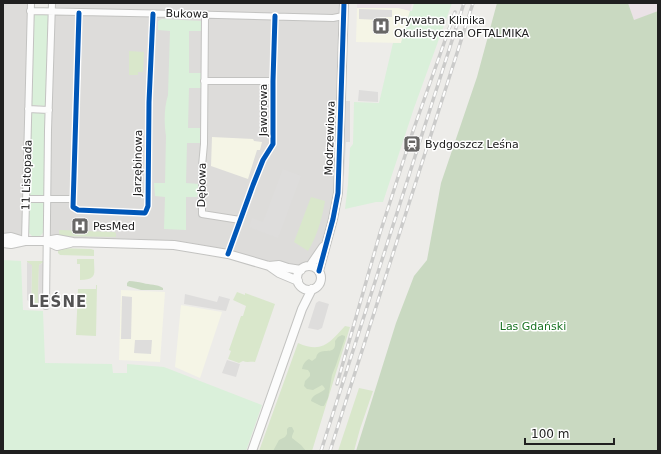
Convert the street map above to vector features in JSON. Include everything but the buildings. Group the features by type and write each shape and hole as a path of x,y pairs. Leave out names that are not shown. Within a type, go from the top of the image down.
{"street":[{"name":"11 Listopada","path":"25,241 31,3"},
{"name":"11 Listopada","path":"46,306 46,242 52,3"},
{"name":"Modrzewiowa","path":"319,271 338,194 344,3"},
{"name":"Bukowa","path":"30,11 333,18 343,16"},
{"path":"26,199 73,199 79,13"},
{"name":"Jarzębinowa","path":"73,199 73,207 78,210 145,213 146,211 148,206 149,102 153,14"},
{"name":"Dębowa","path":"205,15 202,214 240,220"},
{"name":"Jaworowa","path":"240,220 263,160 273,144 275,16"},
{"path":"204,81 273,81"},
{"path":"28,108 49,110"},
{"path":"228,254 240,220"},
{"path":"3,238 11,237 25,241 46,242 56,239 73,242 174,245 228,254 269,266 279,266 301,270"},
{"path":"3,243 11,244 25,241"},
{"name":"Modrzewiowa","path":"310,266 326,241"},
{"path":"269,266 300,284 306,289 312,289 321,281 319,271 310,266 305,267 298,275 300,284 302,309"},
{"path":"252,451 302,309 312,289"}],"shaded area":[{"path":"3,3 28,3 22,240 3,240"},
{"path":"52,3 344,3 339,174 327,241 308,266 301,270 211,249 46,241"},
{"path":"357,3 412,3 410,11 397,8 357,8"},
{"path":"628,3 658,3 658,11 634,21"},
{"name":"Prywatna Klinika Okulistyczna OFTALMIKA","path":"357,8 398,8 410,11 401,43 356,42"},
{"path":"359,9 392,10 392,17 380,17 380,20 359,19"},
{"path":"359,90 378,92 378,102 358,101"},
{"path":"264,101 270,101 270,130 264,130"},
{"path":"344,101 350,101 350,142 346,142 344,175 342,179"},
{"path":"212,137 253,139 254,141 262,142 260,150 257,150 248,179 211,166"},
{"path":"283,169 301,176 278,238 249,227 252,218 263,222"},
{"path":"27,262 32,265 31,303 27,300"},
{"path":"44,262 43,303 38,303 39,265"},
{"path":"121,290 165,292 160,362 119,360"},
{"path":"185,294 217,302 219,296 230,299 226,311 184,304"},
{"path":"122,296 132,297 131,339 121,339"},
{"path":"319,301 329,304 322,328 318,330 308,328 316,303"},
{"path":"181,305 222,312 200,378 175,367"},
{"path":"135,340 152,340 151,354 134,353"},
{"path":"227,360 240,364 236,377 222,373"}],"green space":[{"path":"414,3 452,3 414,108 383,202 376,202 345,209 350,148 353,144 354,102 379,103 393,43 401,43 410,11 412,11"},
{"name":"Las Gdański","path":"497,3 628,3 634,20 658,11 658,451 356,451 396,323 414,276 427,260 441,183 477,77"},
{"path":"33,14 49,15 46,106 29,105"},
{"path":"162,19 202,22 203,31 189,31 189,73 202,73 202,88 189,88 188,128 200,128 200,143 187,143 186,183 199,184 197,197 186,197 186,230 164,229 165,197 155,196 154,183 165,183 165,116 168,95 170,31 158,30 158,21"},
{"path":"129,51 144,52 143,72 138,72 138,75 129,75"},
{"path":"30,112 46,112 45,195 28,195"},
{"path":"311,197 325,201 319,227 308,251 294,242"},
{"path":"28,203 45,203 45,231 40,236 32,236 28,232"},
{"path":"59,230 114,232 116,233 116,237 59,236"},
{"path":"58,248 91,249 94,250 94,256 60,255 58,253"},
{"path":"77,259 94,259 94,275 92,277 80,280 80,264 77,264"},
{"path":"3,260 21,261 23,310 43,311 45,363 112,364 113,373 127,373 127,364 164,367 262,405 246,451 3,451"},
{"path":"27,261 44,261 39,265 38,303 31,303 32,266"},
{"path":"129,281 158,286 163,288 163,290 141,290 127,286"},
{"path":"97,285 96,336 76,335 78,289 96,289"},
{"path":"237,292 245,295 245,293 275,304 255,362 243,361 239,363 228,359 231,351 229,350 246,306 233,300"},
{"path":"345,326 350,327 312,451 259,451 298,343 307,346 320,347 335,337"},
{"path":"342,335 345,336 345,338 332,375 328,398 324,406 321,406 311,401 315,395 325,389 322,385 313,390 307,389 304,386 305,381 310,376 310,373 308,370 302,369 302,367 306,361 309,359 312,361 321,352 331,351 335,346 335,341"},
{"path":"359,388 373,391 354,451 338,451"},
{"path":"292,427 294,431 292,438 306,451 273,451 279,440 287,434 287,429"}],"railway":[{"path":"321,451 464,3"},
{"path":"330,451 473,3"},
{"path":"337,384 380,233 413,131 455,12"}],"cycle path":[{"path":"319,271 333,219 338,193 344,3"},
{"path":"79,13 73,207 78,210 145,213 148,206 149,102 153,14"},
{"path":"228,254 263,160 273,144 275,16"}],"place":[{"name":"Prywatna Klinika Okulistyczna OFTALMIKA","path":"381,26"},
{"name":"Bydgoszcz Leśna","path":"412,144"},
{"name":"PesMed","path":"80,226"}],"district":[{"name":"LEŚNE","path":"58,302"}]}
